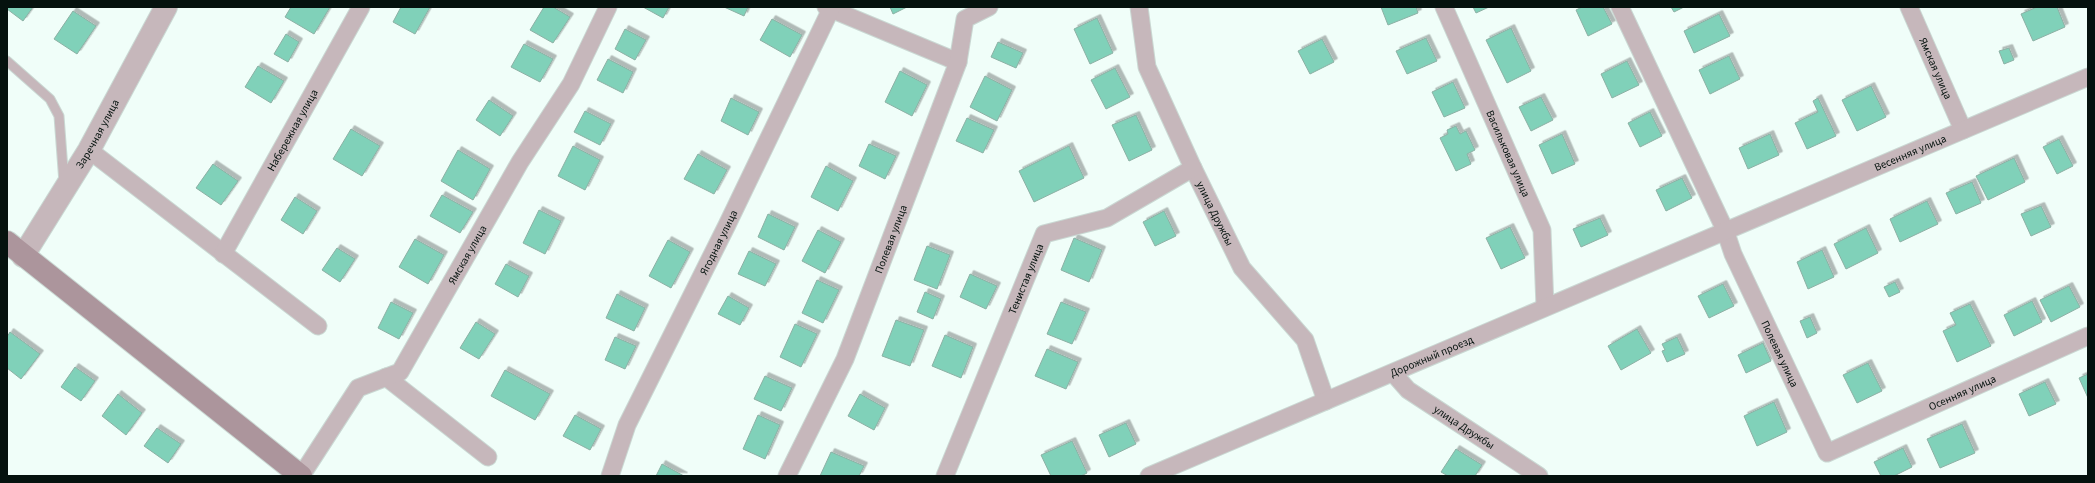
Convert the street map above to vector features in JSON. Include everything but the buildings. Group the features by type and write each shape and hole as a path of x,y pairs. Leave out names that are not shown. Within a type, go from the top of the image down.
{"main road":[{"path":"15,249 301,476"}],"street":[{"name":"Заречная улица","path":"15,249 64,190 89,150 166,7"},
{"name":"Набережная улица","path":"223,254 362,7"},
{"name":"Ямская улица","path":"301,476 358,388 400,372 520,162 571,84 608,7"},
{"name":"Полевая улица","path":"787,476 846,359 958,62 965,19 989,7"},
{"name":"улица Дружбы","path":"1139,7 1148,67 1193,168 1242,268 1305,340 1326,401"},
{"name":"Васильковая улица","path":"1444,7 1542,230 1545,307"},
{"path":"1620,7 1724,231"},
{"name":"Ямская улица","path":"1910,7 1963,130"},
{"path":"828,8 958,62"},
{"name":"Ягодная улица","path":"610,476 627,425 727,225 828,8"},
{"name":"Весенняя улица","path":"1724,231 2088,77"},
{"path":"89,150 318,326"},
{"name":"Тенистая улица","path":"945,476 1044,234 1107,218 1193,168"},
{"name":"Полевая улица","path":"1724,231 1732,254 1831,451"},
{"name":"Дорожный проезд","path":"1149,476 1174,472 1326,401 1393,374 1545,307 1724,231"},
{"name":"Осенняя улица","path":"1831,451 2088,336"},
{"name":"улица Дружбы","path":"1393,374 1408,390 1539,476"},
{"path":"386,377 488,457"}],"lane":[{"path":"7,61 50,99 59,116 64,190"}]}
